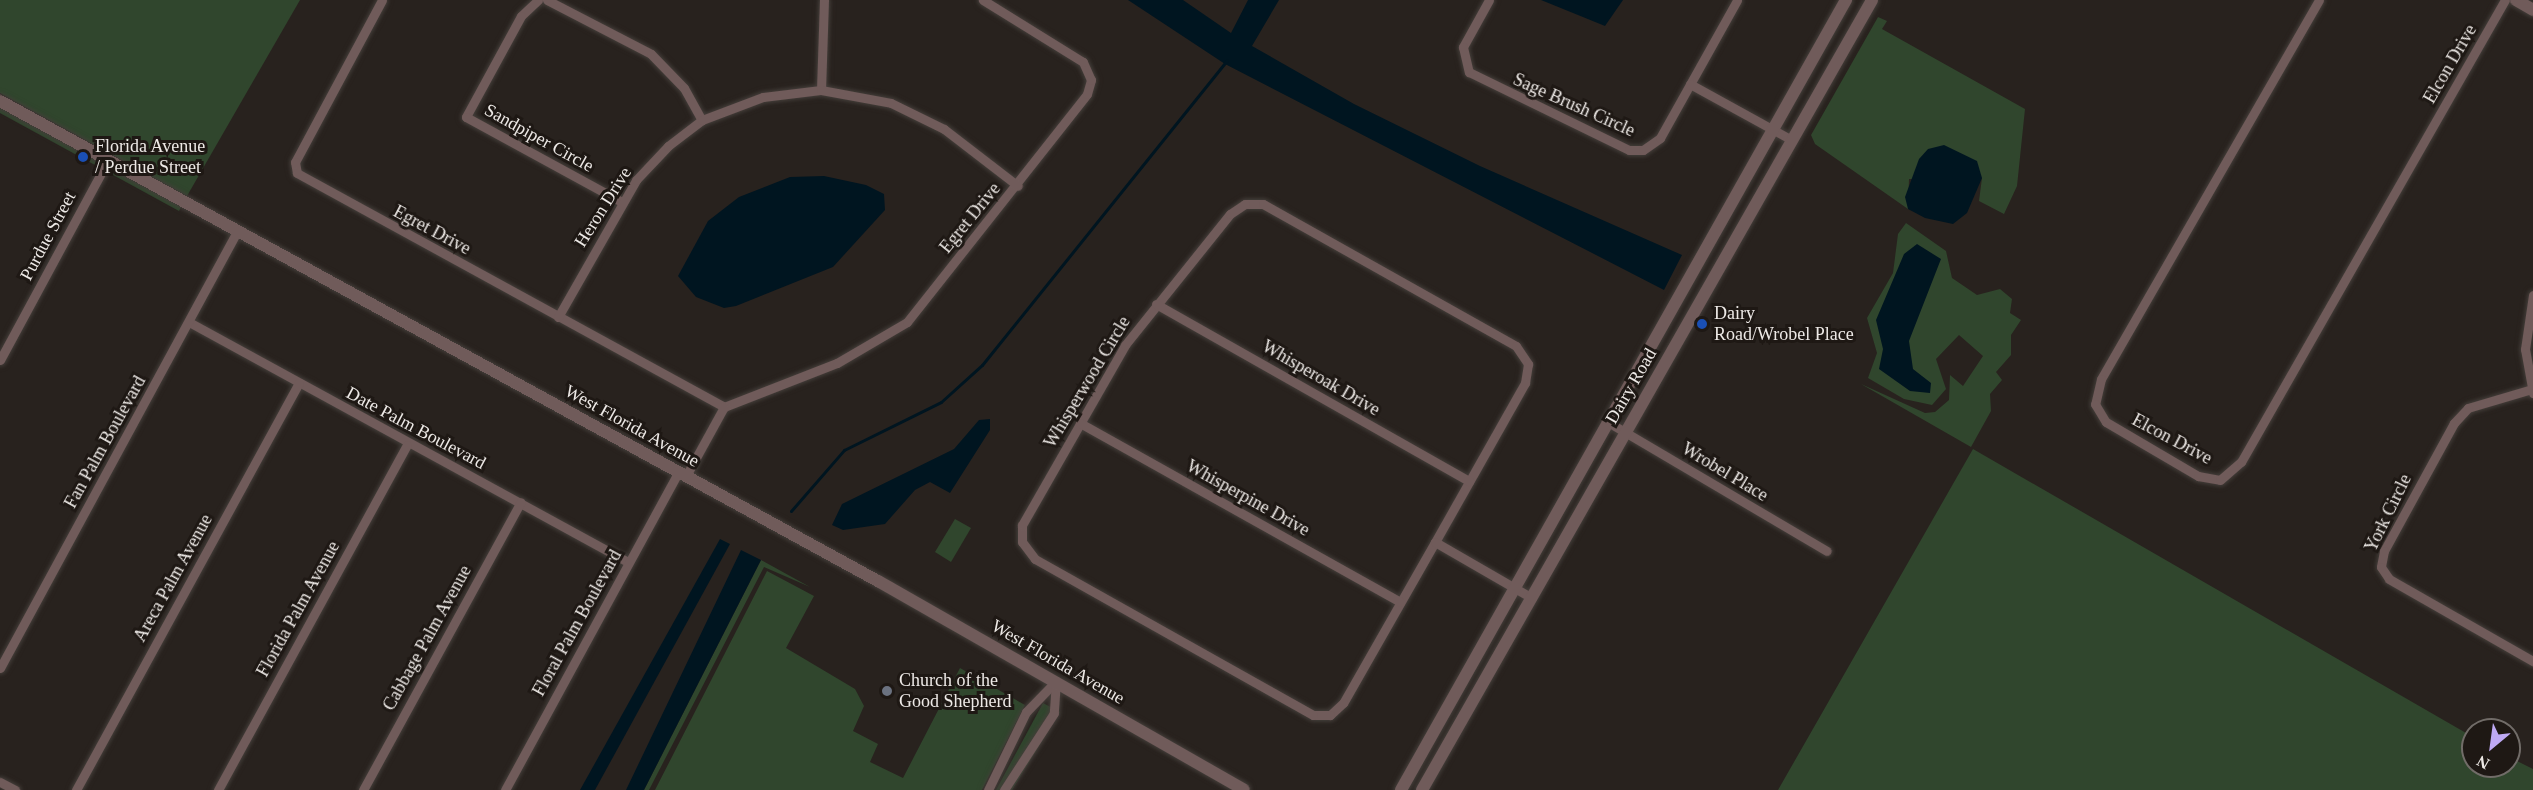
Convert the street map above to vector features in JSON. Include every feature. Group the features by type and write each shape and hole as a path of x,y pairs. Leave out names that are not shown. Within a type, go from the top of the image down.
{"street":[{"name":"Egret Drive","path":"382,0 295,162 297,173 724,407 837,363 907,322 1076,111 1091,80 1083,62 982,0"},
{"name":"Sandpiper Circle","path":"538,0 522,16 466,117 622,202"},
{"path":"548,0 651,54 684,88 702,120"},
{"path":"821,90 824,0"},
{"name":"Sage Brush Circle","path":"1489,0 1463,47 1469,72 1629,150 1653,145 1737,0"},
{"name":"Dairy Road","path":"1401,790 1512,585 1846,0"},
{"name":"Dairy Road","path":"1422,790 1872,0"},
{"name":"Elcon Drive","path":"2319,0 2101,379 2095,404 2106,422 2199,476 2220,480 2241,462 2505,0"},
{"path":"2516,0 2533,10"},
{"path":"1690,84 1792,140"},
{"name":"Heron Drive","path":"558,316 622,202 668,146 702,120 763,97 821,90 891,103 944,129 1018,186"},
{"name":"West Florida Avenue","path":"0,100 682,473 1056,681 1244,790"},
{"name":"Purdue Street","path":"0,360 108,160"},
{"name":"Whisperwood Circle","path":"1245,204 1263,204 1516,346 1528,364 1525,383 1343,703 1330,715 1313,716 1035,560 1022,542 1022,525 1080,423 1125,345 1230,214 1245,204"},
{"name":"Fan Palm Boulevard","path":"0,668 237,231"},
{"path":"2532,391 2525,349 2533,295"},
{"name":"Whisperoak Drive","path":"1156,304 1469,481"},
{"name":"Date Palm Boulevard","path":"189,322 407,445 521,502 628,562"},
{"name":"Areca Palm Avenue","path":"76,790 300,383"},
{"name":"York Circle","path":"2532,391 2468,408 2454,423 2384,551 2381,567 2389,579 2533,662"},
{"path":"682,473 724,407"},
{"name":"Wrobel Place","path":"1606,421 1827,551"},
{"name":"Whisperpine Drive","path":"1080,423 1400,602"},
{"name":"Florida Palm Avenue","path":"218,790 407,445"},
{"name":"Floral Palm Boulevard","path":"505,790 628,562 682,473"},
{"name":"Cabbage Palm Avenue","path":"363,790 521,502"},
{"path":"1435,542 1532,598"},
{"path":"988,790 1026,712 1056,681"},
{"path":"1004,790 1054,713 1056,681"},
{"path":"0,782 15,790"}],"green space":[{"path":"0,0 300,0 187,196 0,93"},
{"path":"1878,17 1887,21 1882,29 2025,109 2017,186 2004,214 1979,201 1982,178 1909,179 1908,209 1815,144 1811,135"},
{"path":"0,108 181,207 179,211 0,113"},
{"path":"1906,223 1946,251 1952,278 1977,295 2000,289 2012,299 2010,313 2021,320 2011,335 2011,355 1996,372 2002,380 1990,394 1991,411 1971,447 1861,384 1925,413 1935,412 1949,400 1950,375 1963,386 1983,356 1959,335 1936,359 1946,389 1932,405 1904,399 1868,378 1877,353 1867,318 1893,273 1898,234"},
{"path":"1973,449 2461,730 2461,778 2521,778 2521,763 2533,769 2533,790 1778,790"},
{"path":"955,519 971,528 951,562 935,552"},
{"path":"761,560 810,587 764,567 649,790 644,790"},
{"path":"767,571 814,596 786,648 855,689 864,706 853,731 878,744 870,762 903,778 960,668 1025,705 982,790 655,790"},
{"path":"1043,703 1060,712 1012,790 996,790"}],"water":[{"path":"1128,0 1183,0 1231,33 1248,0 1279,0 1252,46 1354,104 1480,166 1682,255 1664,290 1225,64"},
{"path":"1541,0 1623,0 1605,26"},
{"path":"1944,145 1977,161 1982,178 1967,213 1953,224 1925,218 1908,209 1905,197 1919,159 1928,149"},
{"path":"824,176 866,185 884,194 885,210 833,267 736,306 724,308 696,297 678,276 708,221 739,197 790,177"},
{"path":"1917,244 1941,259 1909,341 1913,369 1931,383 1930,393 1910,391 1879,369 1883,349 1876,320 1904,254"},
{"path":"990,419 990,430 950,493 930,482 915,490 885,524 843,530 832,525 842,504 954,449 979,420"},
{"path":"720,539 730,544 595,790 580,790"},
{"path":"741,550 761,560 644,790 626,790"}],"waterway":[{"path":"791,511 844,450 941,402 982,365 1227,60"}],"place":[{"name":"Florida Avenue / Perdue Street","path":"83,157"},
{"name":"Dairy Road/Wrobel Place","path":"1702,324"},
{"name":"Church of the Good Shepherd","path":"887,691"}]}
